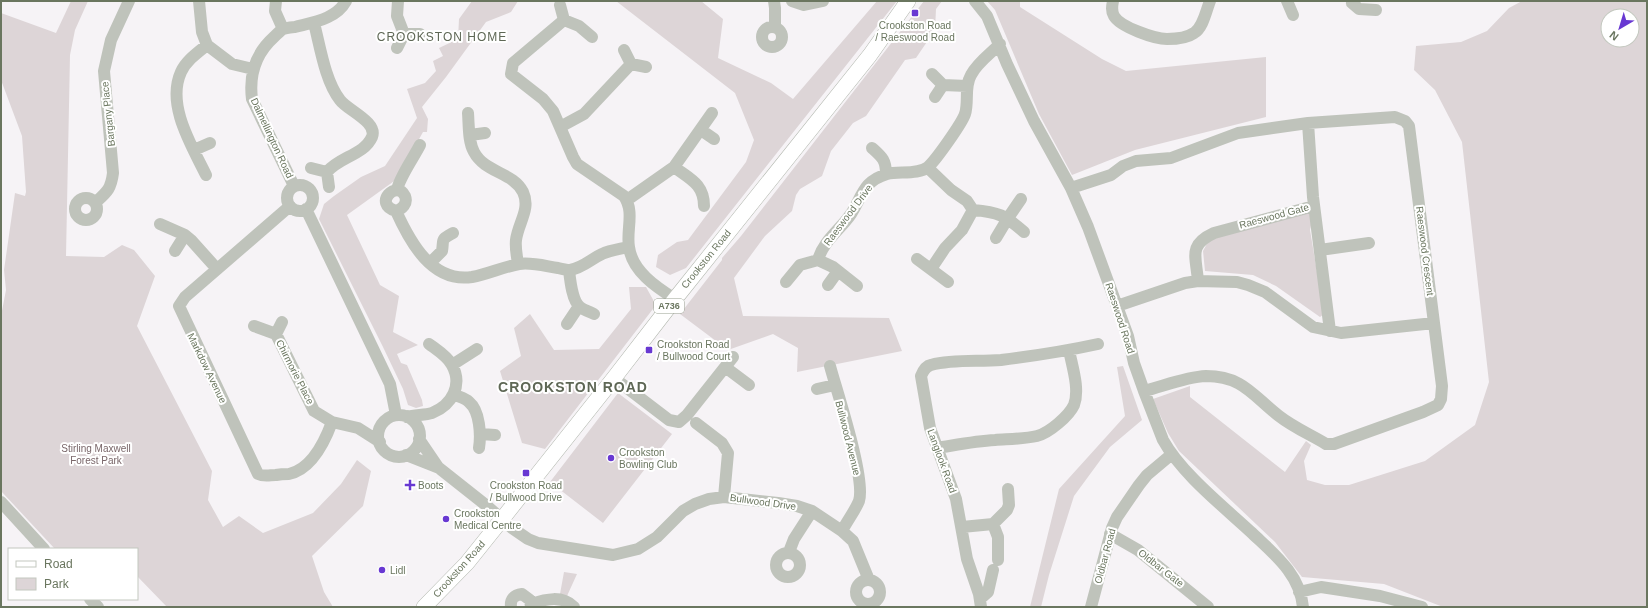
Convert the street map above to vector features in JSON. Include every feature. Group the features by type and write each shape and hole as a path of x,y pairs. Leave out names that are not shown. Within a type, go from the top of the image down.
{"main road":[{"name":"Crookston Road","path":"424,607 467,563 503,518 675,299 870,55 908,1"}],"street":[{"name":"Bargany Place","path":"96,202 112,185 113,173 104,71 111,40 129,1"},
{"path":"199,1 202,32 207,45 232,64 253,69"},
{"path":"276,1 275,11 283,29 314,23 333,16 340,10 346,1"},
{"path":"397,48 404,34 397,16 398,1"},
{"path":"774,1 775,27"},
{"path":"792,1 804,4 823,1"},
{"name":"Raeswood Road","path":"974,1 987,16 1034,121 1071,188 1088,226 1118,306 1128,336 1134,363 1160,435 1172,454 1186,471 1282,561 1295,579 1303,607"},
{"path":"1113,1 1112,11 1114,16 1123,24 1159,38 1168,39 1195,33 1202,25 1204,13 1210,1"},
{"path":"1287,1 1293,15"},
{"path":"1353,1 1352,3 1359,9 1376,10"},
{"path":"560,5 564,20"},
{"path":"564,20 513,64 511,74 548,104 560,127 573,158 578,164 624,196 627,200 630,219 628,247 634,263 640,272 656,286 675,299"},
{"path":"564,20 579,26 592,37"},
{"path":"314,23 329,78 337,95 341,101 368,123 373,130 373,135 361,150 331,166 327,172 329,187"},
{"name":"Dalmellington Road","path":"283,29 267,43 260,52 253,69 251,85 252,99 294,186"},
{"path":"404,34 420,34"},
{"path":"973,210 967,201 951,190 928,168 962,120 965,113 967,86 971,75 1000,44"},
{"path":"206,175 183,127 177,104 177,89 181,72 187,63 207,45"},
{"path":"624,50 631,64"},
{"path":"560,127 584,114 631,64"},
{"path":"631,64 646,67"},
{"path":"932,74 943,85 967,86"},
{"path":"935,97 943,85"},
{"path":"468,113 471,145 475,154 489,169 513,180 523,193 525,207 516,239 518,264"},
{"path":"627,200 674,167 712,113"},
{"name":"Raeswood Crescent","path":"1071,188 1111,175 1123,166 1136,161 1170,158 1238,133 1308,123 1395,116 1405,121 1409,126 1442,386 1441,399 1438,405 1423,412 1334,444 1326,444 1279,416 1251,390 1234,381 1220,377 1192,378 1144,392"},
{"path":"1308,123 1314,206"},
{"path":"701,130 714,139"},
{"path":"470,136 485,134"},
{"path":"194,150 210,143"},
{"path":"420,145 404,175 398,182 397,190 387,195 386,200 387,205 391,209 396,210 406,232 425,258 430,264 441,272 461,278 473,277 518,264 527,263 569,270 588,263 600,254 628,247"},
{"path":"872,148 881,156 886,164 886,174"},
{"path":"674,167 698,185 704,195 704,206"},
{"path":"312,168 327,172"},
{"name":"Raeswood Drive","path":"818,260 820,252 831,236 842,226 851,214 868,185 886,174 910,173 928,168"},
{"name":"Dalmellington Road","path":"290,206 287,201 289,189 294,186 304,185 312,192 312,202 306,209"},
{"path":"996,238 1021,199"},
{"path":"290,206 294,210 300,211 306,209 390,384 402,416 416,424 419,436 439,468"},
{"name":"Markdow Avenue","path":"290,206 185,297 179,306 258,474 266,476 290,473 301,468 319,450 325,440 332,422"},
{"name":"Raeswood Gate","path":"1198,281 1196,250 1197,244 1203,238 1214,232 1314,206 1330,331"},
{"path":"973,210 993,212 1008,218 1024,232"},
{"path":"931,269 945,248 962,230 973,210"},
{"path":"160,224 184,235 191,240 217,269"},
{"path":"430,264 442,251 442,242 444,238 453,233"},
{"path":"175,251 184,235"},
{"path":"1320,250 1369,244"},
{"path":"917,258 948,282"},
{"path":"786,282 800,265 818,260 833,267 857,286"},
{"path":"569,270 572,289 579,306 594,314"},
{"path":"828,285 838,271"},
{"path":"1118,306 1185,283 1198,281 1236,282 1265,292 1313,327 1330,331 1341,333 1434,324"},
{"path":"567,324 579,306"},
{"name":"Chirmorie Place","path":"276,334 282,322"},
{"name":"Chirmorie Place","path":"254,326 276,334 314,410 332,422 358,428 380,442"},
{"path":"429,344 444,355 452,365 455,373 455,395 443,406 431,413 390,417 384,422 379,431 380,442 384,450 390,454 395,456 406,455 439,468 503,518"},
{"name":"Langlook Road","path":"980,603 967,559 956,499 930,428 922,376 924,370 929,365 970,360 1000,360 1069,350 1098,344"},
{"path":"452,365 477,349"},
{"path":"937,448 978,441 1037,436 1053,428 1068,413 1073,405 1075,396 1075,381 1069,350"},
{"path":"614,378 669,420 679,422 687,415 733,357"},
{"name":"Bullwood Avenue","path":"830,366 855,457 860,487 859,501 842,530"},
{"path":"725,367 749,385"},
{"path":"817,389 835,385"},
{"path":"455,395 471,403 475,409 481,434 479,448"},
{"path":"406,455 416,448 419,436 431,413"},
{"name":"Chirmorie Place","path":"358,428 384,422"},
{"path":"696,423 722,443 728,453 724,497"},
{"path":"481,434 495,435"},
{"name":"Oldbar Road","path":"1091,607 1110,534 1117,517 1147,475 1172,454"},
{"path":"962,526 993,524 1009,506 1008,489"},
{"name":"Bullwood Drive","path":"503,518 512,528 528,539 538,543 613,555 638,549 657,537 683,511 708,499 724,497 784,504 812,511 842,530 853,541 869,580"},
{"path":"1,502 43,548"},
{"path":"789,552 794,539 812,511"},
{"path":"980,603 988,592 996,565 998,536 993,524"},
{"name":"Oldbar Gate","path":"1110,534 1138,550 1208,607"},
{"path":"1299,592 1321,587 1380,596 1422,607"},
{"path":"511,607 512,599 518,595 525,595 530,600 531,605 546,599 557,598 570,602 574,607"}],"green space":[{"name":"Stirling Maxwell Forest Park","path":"71,1 88,1 75,30 70,55 66,256 104,257 122,245 134,250 155,276 137,326 212,471 208,500 223,527 239,516 263,533 313,513 341,484 357,460 371,471 363,506 312,556 324,592 333,607 167,607 138,577 138,548 54,548 1,491 1,316 6,290 4,270 15,193 25,196 26,192 22,136 1,80 1,13 56,33"},
{"path":"472,1 518,1 511,12 486,22 422,107 428,119 427,132 423,132 397,179 347,215 380,285 399,296 393,332 418,345 397,354 401,363 407,365 422,400 423,406 416,408 408,405 403,389 383,347 319,219 324,204 361,177 385,166 417,118 407,89 425,83 436,71 433,61 443,56 439,48 458,39 459,19"},
{"path":"616,1 701,1 723,19 718,58 771,83 793,99 877,1 897,1 686,268 670,275 656,267 658,255 677,242 688,240 746,162 754,140 735,93"},
{"path":"924,1 942,1 936,9 935,30 916,58 905,60 866,116 853,123 831,151 822,176 800,189 796,195 792,211 765,236 734,278 743,316 889,318 902,351 797,372 798,348 773,334 728,350 680,314 722,258 741,236"},
{"path":"987,1 1020,1 1020,7 1102,59 1126,71 1266,57 1266,117 1135,150 1072,175 1039,114 995,10"},
{"path":"1522,1 1647,1 1647,607 1443,607 1384,584 1302,577 1275,542 1179,451 1168,433 1153,399 1190,386 1190,397 1285,472 1306,441 1311,445 1304,461 1307,480 1325,485 1349,485 1425,461 1475,425 1489,382 1462,142 1435,90 1414,70 1416,46 1461,42 1487,31 1509,8"},
{"path":"1305,212 1313,216 1310,230 1324,314 1320,317 1276,286 1253,275 1205,271 1203,251 1209,240"},
{"path":"629,287 646,287 656,305 545,449 522,443 500,371 521,356 514,328 530,314 554,350 599,349 631,309"},
{"path":"1123,366 1142,420 1110,447 1074,496 1049,575 1041,607 1030,607 1059,489 1125,416 1117,367"},
{"name":"Crookston Bowling Club","path":"618,393 672,434 603,523 550,482"},
{"path":"564,572 577,574 567,596 560,594"}],"place":[{"name":"Crookston Road / Raeswood Road","path":"915,13"},
{"name":"Crookston Road / Bullwood Court","path":"649,350"},
{"name":"Crookston Bowling Club","path":"611,458"},
{"name":"Crookston Road / Bullwood Drive","path":"526,473"},
{"name":"Boots","path":"410,485"},
{"name":"Crookston Medical Centre","path":"446,519"},
{"name":"Lidl","path":"382,570"}],"district":[{"name":"CROOKSTON HOME","path":"442,37"},
{"name":"CROOKSTON ROAD","path":"573,387"}]}
